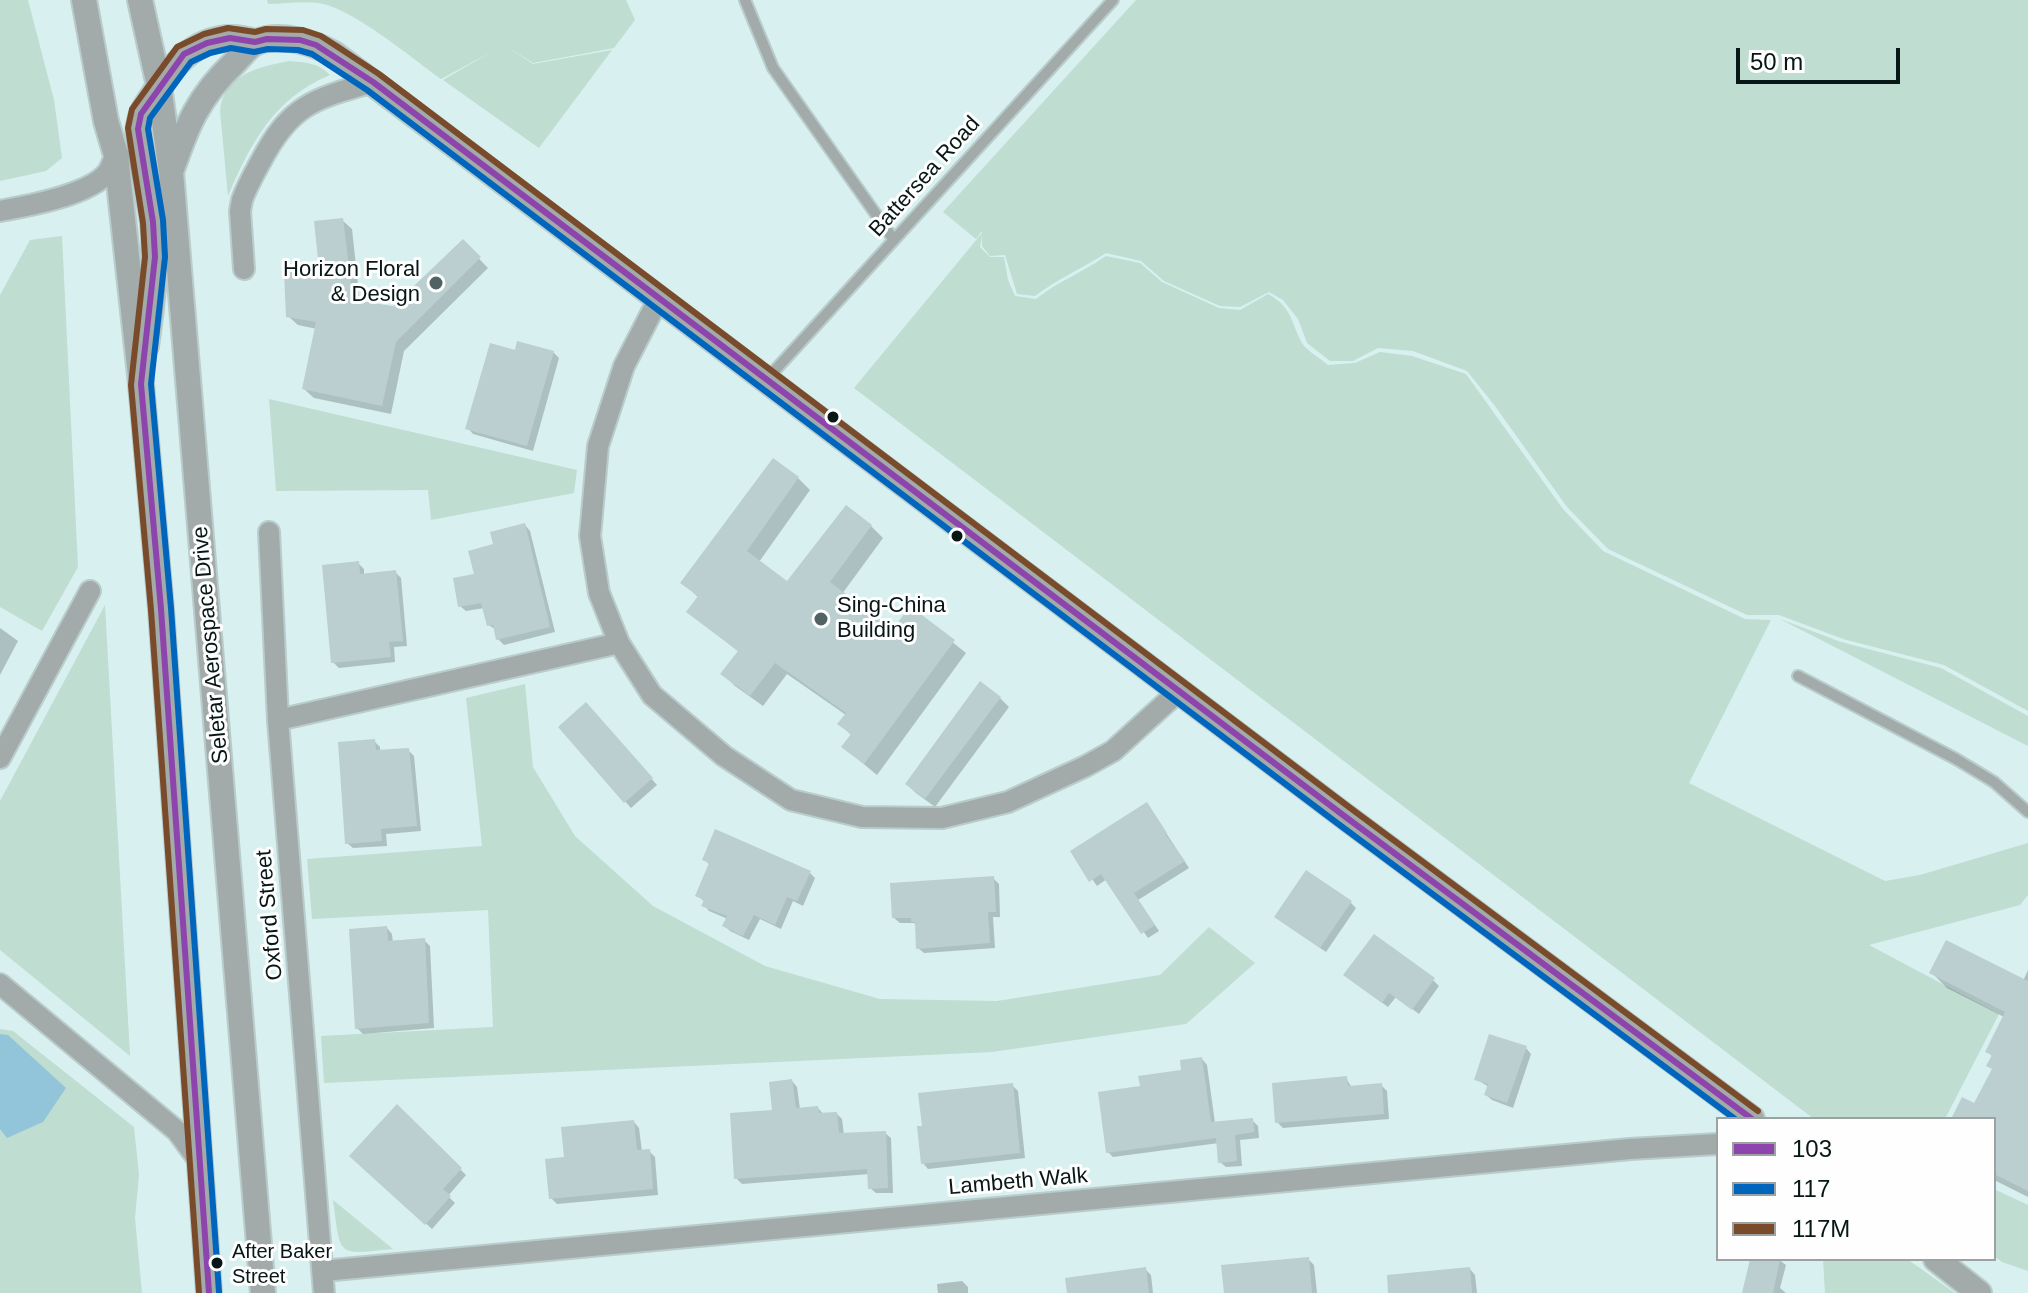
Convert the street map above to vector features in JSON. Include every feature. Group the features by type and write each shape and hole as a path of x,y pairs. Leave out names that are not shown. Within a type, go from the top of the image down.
{"street":[{"path":"84,0 106,121 116,155 141,384 163,625 209,1293"},
{"name":"Seletar Aerospace Drive","path":"140,0 159,86 171,172 263,1293"},
{"path":"141,384 155,257 153,222 138,129 141,114 184,54 230,38 255,42"},
{"path":"171,172 183,136 201,99 216,79 255,42 267,39 300,40 316,45 373,82 765,380 1749,1117"},
{"path":"244,269 242,200 274,136 286,121 311,102 373,82"},
{"path":"0,211 55,201 101,178 116,155"},
{"path":"659,298 624,366 598,446 590,536 599,593 619,643 652,695 724,756 791,800 862,817 942,818 1008,802 1113,751 1179,691"},
{"name":"Oxford Street","path":"269,532 278,720 324,1293"},
{"path":"0,758 90,591"},
{"path":"278,720 619,643"},
{"path":"0,984 177,1131 199,1161"},
{"name":"Lambeth Walk","path":"323,1271 1615,1150 1716,1144"},
{"path":"1939,1261 1979,1293"}],"lane":[{"path":"745,0 773,68 894,240"},
{"name":"Battersea Road","path":"765,380 1113,0"},
{"path":"1798,676 1982,774 2028,812"}],"green space":[{"path":"0,0 28,0 54,100 62,158 46,171 0,181"},
{"path":"267,0 626,0 635,20 614,48 533,63 504,45 533,64 612,50 539,148 443,80 493,51 441,79 381,35 332,7 312,2 268,4"},
{"path":"1136,0 2028,0 2028,711 1944,665 1843,639 1779,615 1747,615 1608,549 1567,507 1467,371 1413,351 1378,348 1353,361 1330,361 1307,343 1298,319 1283,300 1269,292 1240,307 1220,306 1164,281 1141,261 1106,253 1035,296 1017,294 1005,255 990,256 982,246 982,235 980,247 990,257 1004,257 1015,296 1036,299 1106,256 1140,263 1162,282 1219,308 1240,310 1268,294 1287,310 1304,346 1328,365 1355,363 1380,352 1412,356 1466,374 1563,509 1603,551 1745,619 1771,620 1689,783 1885,881 1920,875 2028,843 2028,895 2020,905 1869,945 1999,1014 1946,1117 1811,1117 854,388 982,233 976,239 943,212"},
{"path":"289,61 316,66 330,75 311,84 279,109 245,158 228,196 220,111 223,99 235,81 244,75"},
{"path":"62,236 78,567 42,631 0,607 0,295 30,240"},
{"path":"269,399 577,470 574,493 431,520 428,490 276,491"},
{"path":"105,605 130,1056 0,950 0,801"},
{"path":"1780,619 1841,642 1941,668 2028,716 2028,746"},
{"path":"525,684 533,767 575,836 653,906 765,966 880,999 997,1001 1160,975 1209,927 1255,963 1186,1024 992,1052 324,1083 321,1036 493,1027 488,910 312,919 307,859 482,846 466,698"},
{"path":"0,1029 13,1031 134,1127 139,1175 135,1218 142,1293 0,1293"},
{"path":"1996,1190 2028,1205 2028,1271 1996,1258"},
{"path":"333,1200 393,1249 360,1252 344,1248 340,1242"},
{"path":"1823,1261 1910,1261 1955,1293 1825,1293"}],"water":[{"path":"0,1034 8,1035 66,1088 43,1122 7,1138 0,1129"}],"building":[{"path":"343,218 353,300 393,306 463,239 481,257 396,342 382,406 302,389 316,322 286,317 284,272 319,269 314,221"},
{"path":"517,341 554,351 527,446 465,429 490,343 515,350"},
{"name":"Sing-China Building","path":"773,458 799,477 747,551 787,581 846,505 872,525 830,582 893,629 910,606 955,640 864,764 841,747 851,734 837,724 846,713 775,663 750,696 720,674 738,651 686,612 698,596 680,583"},
{"path":"525,523 550,627 496,640 493,625 487,626 481,603 458,607 453,578 474,574 468,551 493,544 490,532"},
{"path":"359,561 360,574 396,570 403,641 389,642 391,657 331,663 322,565"},
{"name":"Sing-China Building","path":"980,681 1001,697 925,799 905,784"},
{"path":"586,702 653,778 624,803 558,727"},
{"path":"375,739 376,750 409,748 417,826 381,829 382,841 345,844 338,742"},
{"path":"1147,802 1185,861 1134,893 1155,925 1141,934 1101,874 1089,882 1070,851"},
{"path":"715,829 811,871 797,901 787,897 775,925 754,915 743,936 722,926 727,916 701,906 704,900 695,896 709,863 702,860"},
{"path":"1306,870 1352,901 1320,948 1274,917"},
{"path":"994,876 996,912 988,912 990,943 916,949 915,922 911,922 911,918 892,918 890,883"},
{"path":"387,926 388,941 425,938 429,1023 355,1029 349,929"},
{"path":"1374,934 1435,978 1412,1010 1389,993 1382,1003 1343,975"},
{"path":"1946,940 2028,981 2028,1191 1996,1175 1996,1117 1952,1117 1962,1097 1974,1103 1992,1069 1986,1066 1992,1055 1985,1052 2005,1012 1929,973"},
{"path":"1489,1034 1527,1046 1507,1103 1484,1095 1488,1084 1474,1080"},
{"path":"1202,1057 1211,1122 1253,1118 1254,1132 1235,1135 1237,1161 1218,1163 1216,1138 1106,1153 1098,1092 1140,1086 1138,1076 1181,1070 1180,1060"},
{"path":"1347,1076 1348,1086 1382,1083 1384,1114 1275,1123 1272,1083"},
{"path":"792,1079 796,1108 818,1106 819,1113 837,1112 839,1133 886,1131 888,1188 868,1189 867,1169 734,1179 730,1113 772,1110 769,1082"},
{"path":"1013,1083 1020,1153 921,1164 917,1126 922,1126 918,1093"},
{"path":"397,1104 462,1168 443,1189 451,1196 425,1225 349,1156"},
{"path":"634,1120 637,1150 650,1149 653,1189 549,1199 545,1159 564,1157 561,1127"},
{"path":"1309,1257 1312,1293 1224,1293 1221,1265"},
{"path":"1750,1261 1780,1261 1773,1293 1742,1293"},
{"path":"1146,1267 1149,1293 1067,1293 1065,1278"},
{"path":"1470,1267 1472,1293 1388,1293 1387,1275"}],"transit line":[{"name":"117M","path":"199,1293 151,610 131,385 145,257 143,223 128,128 132,109 177,47 204,34 228,28 255,32 266,29 303,30 321,36 379,74 1349,807 1758,1111"},
{"name":"103","path":"209,1293 161,609 141,384 155,257 153,222 138,129 141,114 184,54 207,43 230,38 255,42 267,39 300,40 316,45 373,82 1343,815 1749,1117"},
{"name":"117","path":"219,1292 171,608 151,384 165,257 163,220 148,129 150,118 191,62 231,48 254,52 298,50 312,54 367,90 1337,823 1732,1117"}],"place":[{"name":"Horizon Floral & Design","path":"436,283"},
{"name":"Sing-China Building","path":"821,619"},
{"name":"After Baker Street","path":"217,1263"}]}
